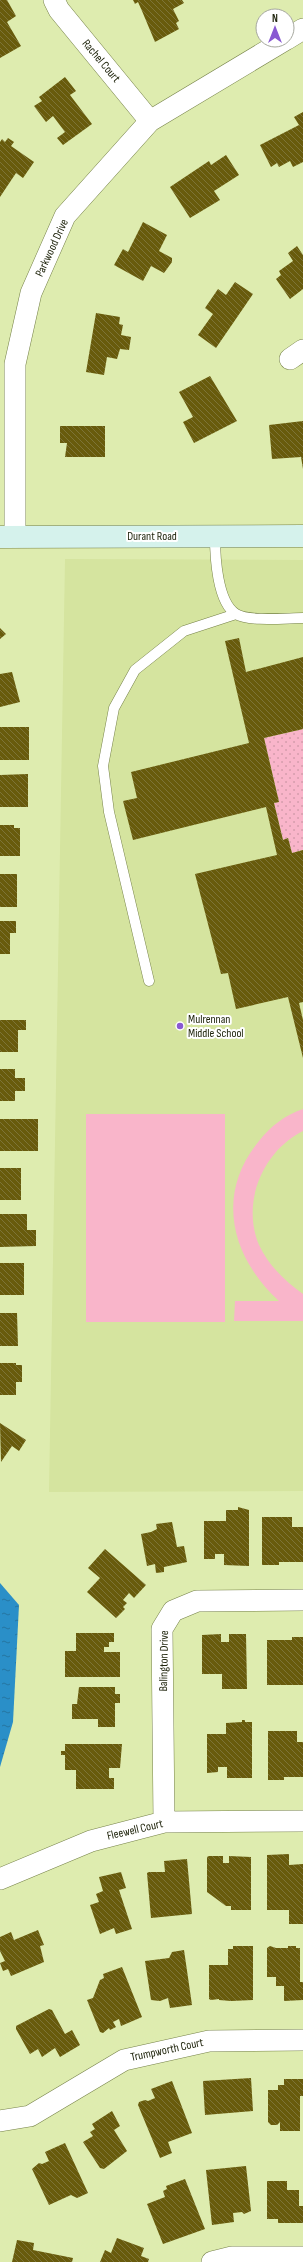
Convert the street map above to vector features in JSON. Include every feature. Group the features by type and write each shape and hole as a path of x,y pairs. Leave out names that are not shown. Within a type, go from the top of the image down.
{"street":[{"name":"Rachel Court","path":"54,0 59,10 150,121"},
{"name":"Parkwood Drive","path":"7,537 15,364 31,293 65,216 150,121 273,48"},
{"name":"Durant Road","path":"7,537 303,536"},
{"name":"Balington Drive","path":"164,1822 162,1629 174,1610 197,1600 303,1600"},
{"name":"Fleewell Court","path":"0,1879 91,1841 164,1822 303,1821"},
{"name":"Trumpworth Court","path":"0,2121 30,2116 124,2060 208,2041 303,2040"},
{"path":"212,2262 232,2257 303,2257"}],"lane":[{"path":"215,536 217,573 225,599 236,614"},
{"path":"149,981 109,812 103,766 114,708 135,670 184,632 236,614 251,618 303,618"}],"shaded area":[{"name":"Mulrennan Middle School","path":"65,559 303,560 303,1491 49,1492"},
{"path":"303,729 303,850 292,853 288,838 283,840 274,803 279,802 264,738"},
{"path":"303,1109 303,1131 289,1140 277,1151 267,1165 259,1179 254,1195 253,1212 254,1229 263,1253 278,1272 303,1294 303,1321 234,1321 235,1301 279,1301 263,1284 249,1265 240,1245 234,1224 233,1203 237,1182 245,1161 259,1141 273,1126 284,1118"},
{"path":"86,1114 225,1114 225,1322 86,1322"}],"water":[{"path":"0,1583 19,1605 13,1722 0,1767"}],"building":[{"path":"0,0 7,0 16,16 7,22 21,46 0,58"},
{"path":"133,0 182,0 184,3 173,9 179,21 176,23 179,29 155,42 138,2 135,4"},
{"path":"65,77 76,91 70,95 92,124 63,145 57,138 65,132 53,116 46,122 34,106 42,101 39,97"},
{"path":"303,112 303,162 293,167 290,161 279,167 277,163 271,167 260,145 299,125 294,117"},
{"path":"8,138 14,142 11,146 34,162 23,178 16,173 0,197 0,142 2,139 5,142"},
{"path":"226,155 239,175 214,191 220,200 190,218 170,187 209,161 211,165"},
{"path":"143,222 167,235 159,251 172,258 172,262 164,273 151,266 143,281 114,265 123,249 128,252"},
{"path":"297,246 303,255 303,289 290,299 276,279 281,275 279,271 293,261 288,253"},
{"path":"235,282 253,294 216,348 198,335 213,314 205,308 218,289 226,295"},
{"path":"96,313 120,317 119,324 123,325 121,335 131,337 129,350 120,349 117,359 107,357 104,375 86,372"},
{"path":"210,376 237,421 194,443 183,422 193,417 179,392"},
{"path":"303,421 303,469 301,457 272,459 269,425"},
{"path":"60,426 105,426 105,457 65,457 67,443 60,443"},
{"path":"0,628 6,634 0,639"},
{"path":"239,638 246,672 303,657 303,729 264,738 279,802 274,803 283,840 288,838 292,853 303,850 303,1002 299,1003 303,1020 303,1058 288,997 236,1009 228,973 221,974 195,874 277,855 266,807 133,840 123,801 137,798 131,772 249,743 225,641"},
{"path":"12,672 20,702 0,707 0,674"},
{"path":"0,727 29,727 29,760 0,760"},
{"path":"28,774 28,807 0,807 0,775"},
{"path":"0,825 14,825 14,828 20,828 20,856 0,856"},
{"path":"0,874 17,874 17,907 0,907"},
{"path":"0,921 16,921 16,933 10,933 10,954 0,954"},
{"path":"0,1020 26,1020 26,1030 18,1030 18,1052 0,1052"},
{"path":"0,1069 15,1069 15,1078 25,1078 25,1091 15,1091 15,1101 0,1101"},
{"path":"0,1119 38,1119 38,1151 0,1151"},
{"path":"0,1168 21,1168 21,1200 0,1200"},
{"path":"0,1214 27,1214 27,1230 36,1230 36,1246 0,1247"},
{"path":"0,1263 24,1263 24,1295 0,1295"},
{"path":"0,1313 17,1313 18,1346 0,1346"},
{"path":"0,1363 16,1363 16,1365 22,1365 22,1382 16,1382 16,1395 0,1395"},
{"path":"0,1423 26,1440 19,1451 12,1446 1,1462"},
{"path":"238,1507 249,1510 249,1566 224,1565 224,1554 215,1554 215,1559 204,1559 204,1521 226,1521 226,1510 238,1510"},
{"path":"262,1517 292,1517 292,1527 303,1527 303,1562 279,1562 279,1565 262,1565"},
{"path":"172,1522 177,1547 184,1546 187,1562 164,1567 164,1572 156,1573 155,1564 147,1566 141,1534 157,1529 156,1524"},
{"path":"105,1549 146,1585 134,1598 129,1593 123,1600 127,1603 123,1607 125,1609 116,1618 87,1592 100,1578 88,1568"},
{"path":"76,1633 114,1633 114,1642 109,1642 109,1647 104,1647 104,1652 120,1652 120,1677 65,1677 65,1651 76,1651"},
{"path":"221,1634 221,1642 229,1642 229,1634 246,1634 247,1689 222,1689 222,1674 202,1674 202,1635"},
{"path":"292,1637 303,1637 303,1685 267,1685 267,1640 292,1640"},
{"path":"79,1687 115,1687 115,1694 120,1694 120,1703 115,1703 115,1727 98,1727 98,1719 72,1719 72,1704 77,1704"},
{"path":"242,1720 245,1720 245,1722 252,1722 252,1778 227,1778 227,1767 218,1767 218,1772 207,1773 207,1734 226,1734 226,1723 242,1722"},
{"path":"268,1731 297,1731 297,1742 303,1742 303,1777 284,1777 284,1780 268,1780"},
{"path":"65,1744 122,1744 120,1768 109,1768 109,1778 114,1778 114,1789 76,1789 76,1770 65,1770 65,1755 61,1755 61,1751 65,1751"},
{"path":"289,1854 289,1865 303,1864 303,1924 289,1924 289,1910 267,1910 267,1855"},
{"path":"223,1856 223,1863 229,1863 229,1856 251,1857 251,1910 231,1910 231,1906 226,1906 207,1892 207,1857"},
{"path":"187,1859 192,1914 151,1918 147,1873 165,1872 164,1861"},
{"path":"121,1872 126,1888 119,1890 132,1929 116,1934 114,1928 100,1934 90,1905 99,1902 96,1894 103,1891 99,1877"},
{"path":"38,1930 44,1945 40,1946 44,1962 11,1976 8,1969 3,1971 0,1963 5,1961 0,1951 0,1937 11,1932 14,1940"},
{"path":"233,1946 253,1946 253,2000 211,2000 209,1999 209,1965 228,1965 228,1949 233,1949"},
{"path":"270,1946 276,1948 288,1948 288,1946 296,1946 296,1948 300,1948 300,1982 303,1982 303,2000 284,2001 284,1986 276,1986 276,1977 267,1977 267,1948"},
{"path":"184,1950 192,2005 170,2008 168,1998 160,2001 151,2000 145,1961 169,1958 172,1952"},
{"path":"122,1967 142,2017 121,2026 119,2019 113,2022 116,2027 110,2030 109,2028 103,2033 100,2032 87,2000 93,1998 100,1980 104,1978 103,1974"},
{"path":"49,2009 52,2010 65,2034 72,2030 80,2045 60,2057 55,2048 42,2057 38,2049 30,2054 16,2029 16,2026"},
{"path":"251,2078 253,2111 205,2115 203,2081"},
{"path":"284,2079 303,2079 303,2096 300,2096 300,2131 280,2131 280,2122 277,2125 271,2125 268,2122 268,2090 278,2090 278,2085 284,2085"},
{"path":"172,2081 192,2133 168,2142 172,2153 160,2158 138,2105 139,2102 145,2100 148,2101 155,2098 151,2089"},
{"path":"112,2111 120,2126 114,2130 127,2151 104,2169 100,2168 83,2142 93,2136 90,2132 95,2129 92,2124"},
{"path":"65,2143 88,2193 77,2198 71,2195 49,2205 32,2169 39,2163 42,2164 49,2161 45,2152"},
{"path":"246,2166 251,2211 244,2214 242,2212 233,2213 234,2222 212,2225 206,2170"},
{"path":"185,2179 205,2229 163,2244 147,2204 165,2197 163,2191 167,2189 166,2186"},
{"path":"267,2181 287,2181 287,2190 299,2190 299,2206 303,2206 303,2223 278,2223 278,2219 267,2219"},
{"path":"117,2238 144,2248 141,2256 149,2259 148,2262 100,2262 105,2250 111,2253"},
{"path":"17,2240 34,2243 33,2250 73,2258 72,2262 12,2262"}],"place":[{"name":"Mulrennan Middle School","path":"180,1026"}]}
